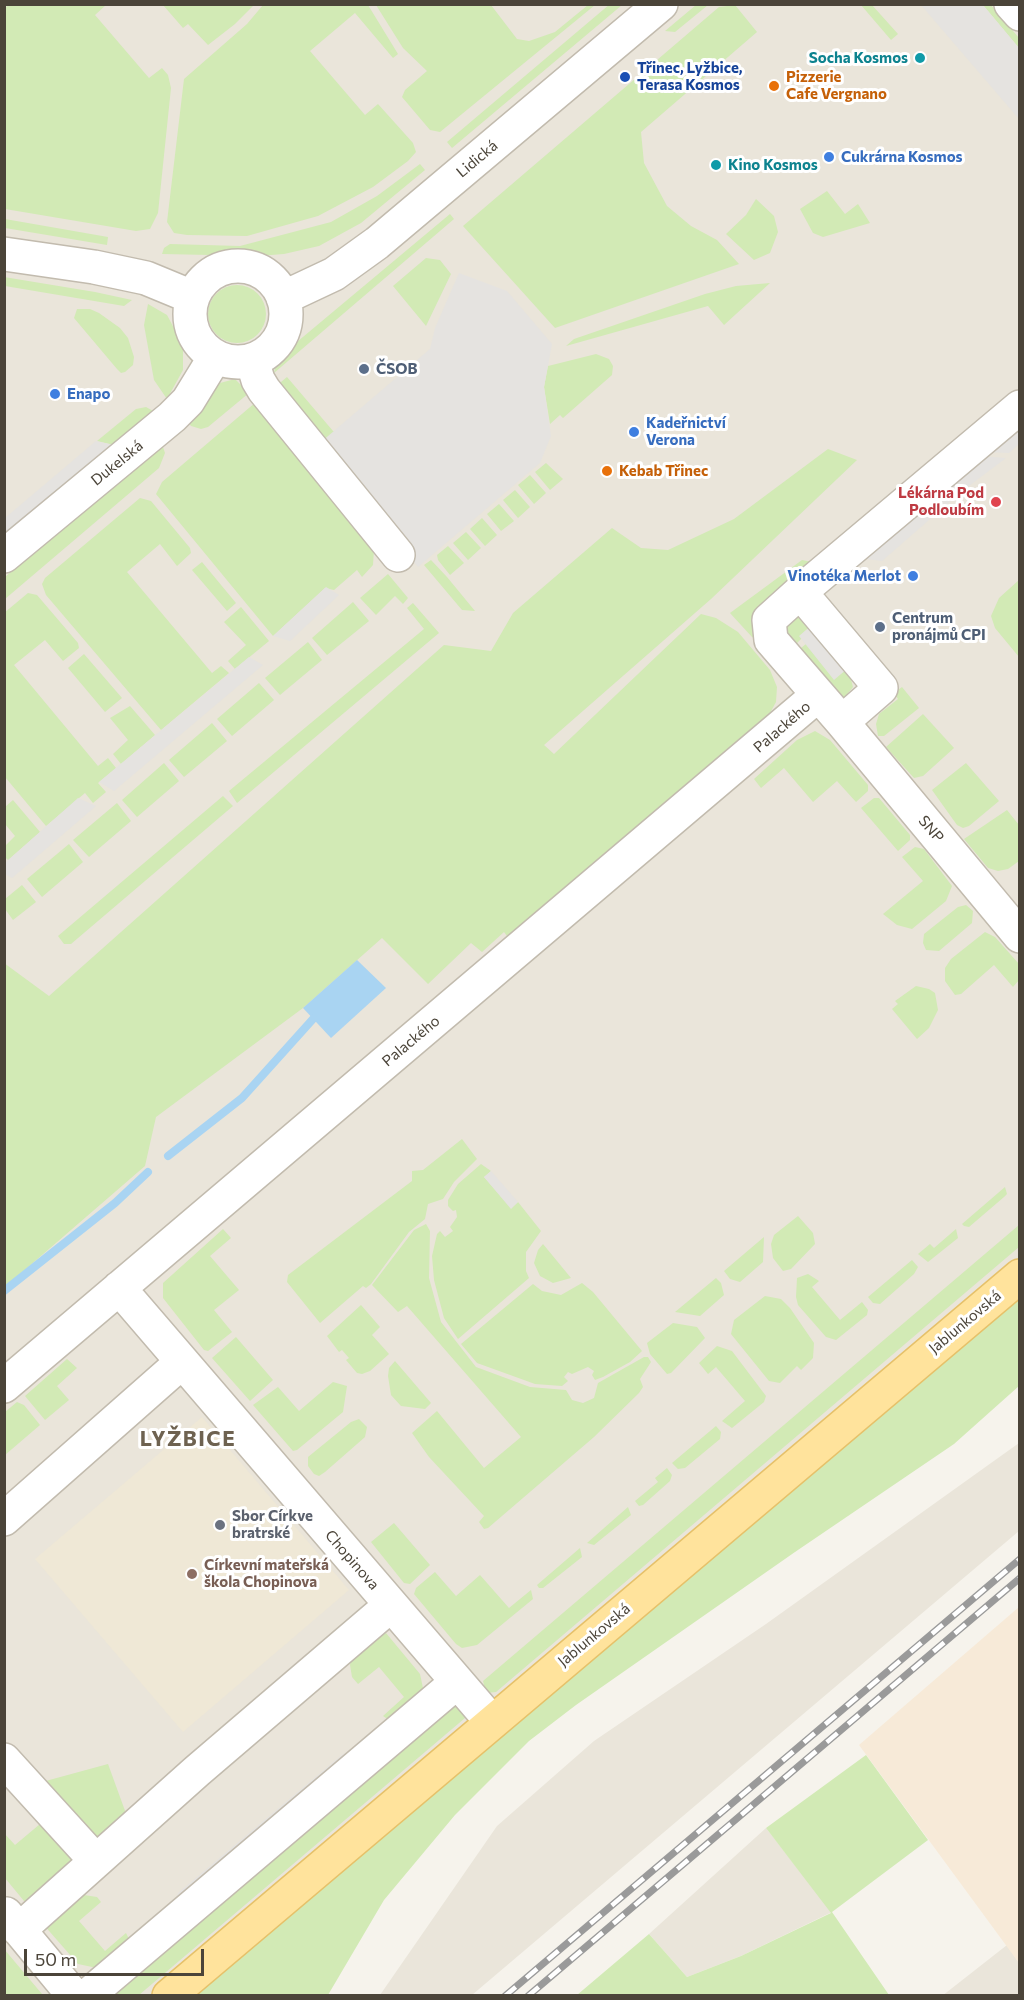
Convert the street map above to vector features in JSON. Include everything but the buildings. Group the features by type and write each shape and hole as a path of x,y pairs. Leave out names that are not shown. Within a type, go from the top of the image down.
{"main road":[{"name":"Jablunkovská","path":"169,1995 1020,1276"}],"street":[{"name":"Lidická","path":"283,298 334,274 377,243 661,4"},
{"path":"1011,4 1020,14"},
{"path":"4,254 94,267 146,278 192,297"},
{"path":"230,266 246,266 262,272 275,283 283,298 286,313 284,328 277,342 266,353 252,360 240,362 215,357 195,337 190,324 192,297 201,282 214,272 230,266"},
{"name":"Dukelská","path":"4,556 172,417 188,401 215,357"},
{"path":"252,360 258,380 264,390 398,555"},
{"path":"842,722 880,688 800,592 1020,407"},
{"name":"SNP","path":"800,592 770,620 771,640 1020,936"},
{"name":"Palackého","path":"4,1386 818,695"},
{"name":"Chopinova","path":"119,1288 492,1722"},
{"path":"4,1519 182,1362"},
{"path":"74,1995 12,1921 96,1861 391,1605"},
{"path":"87,1995 457,1682"},
{"path":"4,1760 96,1861"}],"shaded area":[{"path":"5,5 1019,5 1019,1299 196,1995 5,1996"},
{"path":"921,5 983,5 1019,48 1019,119"},
{"path":"459,273 507,291 552,344 544,387 551,436 540,463 418,567 321,442 430,349 435,328"},
{"path":"1019,424 1019,444 1009,453 986,452"},
{"path":"96,441 118,446 5,542 5,518"},
{"path":"981,456 1006,458 965,489 942,487"},
{"path":"938,491 960,493 882,561 858,558"},
{"path":"326,587 339,595 290,641 273,636"},
{"path":"813,624 848,668 834,680 799,636"},
{"path":"249,657 263,665 114,791 99,782"},
{"path":"78,798 96,806 12,878 5,874 5,863"},
{"path":"491,1171 518,1202 511,1209 484,1177"},
{"name":"Církevní mateřská škola Chopinova","path":"202,1417 349,1590 183,1732 35,1559"},
{"path":"1019,1443 1019,1531 472,1995 380,1995 497,1826 594,1741 766,1624"},
{"path":"1019,1607 1019,1963 859,1745"},
{"path":"349,1753 176,1900 178,1893 343,1754"},
{"path":"766,1828 832,1912 741,1956 687,1977 649,1934"},
{"path":"1007,1945 1019,1963 1019,1995 942,1996"}],"green space":[{"path":"610,4 622,5 452,148 447,142"},
{"path":"9,5 106,5 95,15 149,78 162,68 168,75 171,88 158,213 150,229 136,231 5,209 4,8"},
{"path":"163,5 254,5 235,24 208,45 188,24 183,28"},
{"path":"263,5 368,5 398,54 393,58 355,13 310,51 365,115 378,104 413,143 416,152 408,161 373,187 318,216 247,236 174,233 167,222 184,79 247,24"},
{"path":"376,5 491,5 517,39 529,41 555,32 588,5 595,5 440,132 430,130 402,97 405,90 427,71 403,48"},
{"path":"696,5 708,5 675,32 665,31"},
{"path":"735,5 757,32 641,132 644,163 667,206 691,226 717,240 739,264 555,328 463,226 719,7"},
{"path":"861,5 872,5 898,34 891,40"},
{"path":"983,5 991,5 1019,38 1019,48"},
{"path":"420,164 425,170 361,223 319,246 284,254 258,256 162,254 164,248 170,244 240,246 331,222 377,196"},
{"path":"827,191 845,214 858,204 870,223 823,237 813,233 800,209"},
{"path":"756,199 774,216 778,232 770,253 754,260 726,234 746,215"},
{"path":"450,214 454,219 274,373 276,363 285,352"},
{"path":"5,219 108,237 107,245 5,228"},
{"path":"426,258 440,260 451,274 426,326 393,286"},
{"path":"4,277 132,300 124,306 5,286"},
{"path":"770,283 724,325 708,306 566,346 574,339 705,294 736,286"},
{"path":"237,285 253,290 261,298 266,314 261,330 253,338 237,343 221,338 213,330 208,314 213,298 221,290"},
{"path":"148,304 167,315 183,345 183,370 167,399 154,380 144,325"},
{"path":"77,309 90,309 99,313 120,328 128,338 134,357 133,365 125,372 121,373 117,369 74,318"},
{"path":"596,354 609,359 613,366 612,375 563,418 560,415 550,424 544,387 548,366"},
{"path":"287,377 333,431 351,432 323,440 275,387"},
{"path":"235,379 249,393 208,427 201,429 191,426 188,422 220,383"},
{"path":"256,402 374,550 373,565 362,577 357,570 334,590 325,588 273,636 156,494 162,482"},
{"path":"146,407 155,412 118,446 97,441 136,409"},
{"path":"160,444 165,453 159,468 5,599 5,577"},
{"path":"828,449 857,460 711,599 544,745 554,754 701,614 716,618 738,632 770,670 777,687 776,702 770,713 775,718 510,940 504,932 482,952 471,943 428,984 382,938 303,1008 156,1117 145,1166 5,1287 4,963 49,996 444,645 491,651 513,613 612,528 641,548 668,550 734,519"},
{"path":"546,463 563,479 550,490 535,472"},
{"path":"530,475 546,493 534,504 518,485"},
{"path":"515,490 530,507 518,518 503,500"},
{"path":"140,498 151,501 190,548 191,553 177,566 160,544 127,572 212,673 221,666 229,673 161,730 46,595 42,584 45,578"},
{"path":"499,504 514,521 501,531 487,514"},
{"path":"482,518 497,535 485,546 470,529"},
{"path":"466,532 481,548 468,560 453,543"},
{"path":"448,546 464,563 450,575 438,560 437,555"},
{"path":"431,560 475,611 462,610 424,565"},
{"path":"802,560 812,562 755,638 752,637 730,613"},
{"path":"202,562 236,603 227,611 192,570"},
{"path":"388,574 408,598 403,604 395,596 376,615 360,598"},
{"path":"1019,580 1019,657 995,628 991,616 999,598"},
{"path":"28,593 37,595 78,643 79,648 63,661 45,640 14,665 98,766 108,758 116,768 98,783 106,792 93,803 85,793 46,826 5,777 4,613"},
{"path":"353,602 369,621 327,655 312,638"},
{"path":"413,603 439,633 237,803 229,791 424,629 407,608"},
{"path":"241,607 269,641 235,669 228,661 246,645 224,622"},
{"path":"799,615 813,624 800,636 802,638 792,648 786,640 785,622"},
{"path":"308,642 322,660 280,695 265,678"},
{"path":"806,644 834,679 848,668 853,687 844,698 839,700 795,653"},
{"path":"84,654 122,698 105,712 68,668"},
{"path":"259,683 274,700 232,736 217,719"},
{"path":"902,687 919,708 884,736 878,736 876,724 879,714 898,699 894,693"},
{"path":"130,706 155,735 121,764 113,754 128,740 110,718"},
{"path":"923,714 954,748 923,776 914,778 886,747"},
{"path":"212,723 227,741 184,777 169,760"},
{"path":"815,731 830,740 868,785 868,791 856,802 837,781 813,802 784,768 761,788 754,779 797,740"},
{"path":"164,763 179,781 137,817 122,800"},
{"path":"966,763 999,801 969,826 963,828 957,825 932,790"},
{"path":"223,796 233,806 71,944 64,944 58,936"},
{"path":"874,798 879,798 910,835 910,840 898,851 861,808"},
{"path":"13,800 40,832 8,860 5,857 5,846 15,836 5,824 5,807"},
{"path":"117,803 131,821 89,857 73,840"},
{"path":"1007,810 1019,825 1019,861 1008,869 998,871 988,868 964,839"},
{"path":"69,844 83,862 42,897 27,879"},
{"path":"915,847 924,849 952,886 946,901 912,929 897,925 883,914 923,881 902,857"},
{"path":"22,885 36,902 13,920 5,909 5,899"},
{"path":"966,905 973,911 972,923 939,951 926,950 923,943 924,934 958,907"},
{"path":"985,932 995,937 1019,964 1019,980 1013,987 994,965 961,994 955,995 945,981 945,968 951,959"},
{"path":"916,986 935,993 938,1010 929,1028 917,1039 892,1009 898,1004 895,1001"},
{"path":"462,1139 477,1159 454,1182 443,1199 428,1204 425,1219 409,1232 371,1284 366,1288 363,1286 320,1323 287,1282 288,1275 412,1181 412,1171 423,1170"},
{"path":"481,1164 491,1171 484,1177 511,1208 518,1202 541,1231 526,1252 526,1271 529,1278 458,1339 444,1318 434,1280 432,1256 437,1234 440,1231 445,1237 453,1231 450,1227 457,1217 456,1210 453,1211 448,1206 448,1200 458,1184"},
{"path":"1005,1187 1007,1194 1004,1197 969,1227 962,1224"},
{"path":"798,1216 813,1233 815,1244 791,1269 783,1271 773,1258 771,1244 774,1235"},
{"path":"426,1224 430,1231 429,1278 441,1322 476,1367 530,1387 566,1390 572,1400 583,1403 594,1398 598,1383 644,1357 648,1357 651,1362 640,1379 643,1387 639,1393 594,1437 484,1529 479,1522 484,1516 429,1457 412,1433 437,1411 484,1468 521,1437 407,1306 398,1312 372,1285 414,1230"},
{"path":"1019,1225 1019,1247 496,1692 486,1693 483,1681"},
{"path":"223,1229 231,1238 210,1256 239,1290 214,1310 232,1332 208,1351 204,1350 163,1298 163,1283"},
{"path":"956,1229 958,1238 928,1262 918,1254 930,1244 934,1248"},
{"path":"764,1237 763,1262 740,1282 730,1279 724,1271"},
{"path":"543,1244 571,1278 553,1283 540,1276 534,1263 538,1250"},
{"path":"912,1260 918,1267 914,1274 880,1304 873,1303 868,1297"},
{"path":"808,1274 819,1281 812,1287 840,1320 862,1302 868,1310 867,1315 836,1340 826,1337 798,1305 797,1278"},
{"path":"716,1278 721,1283 724,1295 700,1316 675,1312"},
{"path":"582,1283 593,1292 642,1351 630,1362 603,1377 595,1380 592,1375 594,1371 588,1367 572,1374 568,1372 564,1377 568,1381 562,1386 535,1384 477,1363 461,1344 533,1284 542,1291 561,1295"},
{"path":"765,1296 781,1299 790,1308 814,1343 813,1358 801,1370 797,1366 780,1383 769,1381 731,1334 734,1320"},
{"path":"1019,1299 1019,1386 954,1444 576,1705 529,1741 455,1815 384,1900 328,1995 196,1995"},
{"path":"361,1305 380,1327 372,1335 389,1354 370,1371 362,1374 357,1373 346,1360 349,1358 342,1350 339,1352 327,1336"},
{"path":"673,1323 697,1327 705,1338 671,1373 667,1374 650,1354 647,1343"},
{"path":"236,1337 273,1380 250,1401 212,1358"},
{"path":"717,1346 732,1351 766,1396 764,1402 732,1428 722,1421 745,1401 716,1367 708,1374 699,1363"},
{"path":"67,1359 77,1368 57,1386 69,1400 45,1420 25,1396"},
{"path":"395,1361 431,1403 425,1409 401,1406 391,1395 388,1376 389,1368"},
{"path":"333,1382 347,1386 343,1412 297,1450 293,1451 253,1405 278,1387 299,1411"},
{"path":"17,1402 24,1405 40,1425 5,1455 5,1412"},
{"path":"359,1419 367,1427 365,1437 325,1472 319,1476 314,1474 308,1466 308,1457 351,1422"},
{"path":"716,1426 721,1432 720,1439 685,1468 678,1469 672,1463"},
{"path":"667,1468 672,1475 670,1481 639,1506 635,1501 658,1482 655,1478"},
{"path":"628,1507 631,1515 594,1545 587,1543"},
{"path":"394,1523 430,1565 410,1584 404,1583 371,1542"},
{"path":"580,1548 582,1557 543,1588 539,1588 537,1585"},
{"path":"435,1572 456,1596 480,1575 509,1608 531,1590 533,1599 477,1645 462,1648 456,1644 414,1594 416,1588"},
{"path":"386,1633 420,1674 423,1688 389,1720 383,1716 404,1697 379,1667 358,1684 352,1677 350,1665 351,1659"},
{"path":"457,1704 467,1716 465,1718 139,1995 112,1996"},
{"path":"866,1755 928,1840 832,1912 889,1995 577,1995 649,1934 687,1977 741,1956 831,1913 766,1828"},
{"path":"108,1764 128,1819 100,1848 42,1782"},
{"path":"46,1819 81,1857 29,1907 5,1878 4,1833 15,1845"},
{"path":"71,1893 97,1897 101,1902 79,1921 105,1951 126,1933 129,1939 97,1968 78,1964 43,1924"},
{"path":"4,1949 42,1994 43,1995 5,1995"}],"water":[{"path":"357,960 386,988 331,1038 303,1008"}],"waterway":[{"path":"168,1156 242,1098 313,1019"},
{"path":"4,1291 115,1203 148,1172"}],"railway":[{"path":"505,1996 1020,1559"},
{"path":"528,1996 1020,1578"}],"place":[{"name":"Socha Kosmos","path":"920,58"},
{"name":"Třinec, Lyžbice, Terasa Kosmos","path":"625,77"},
{"name":"Pizzerie Cafe Vergnano","path":"774,86"},
{"name":"Cukrárna Kosmos","path":"829,157"},
{"name":"Kino Kosmos","path":"716,165"},
{"name":"ČSOB","path":"364,369"},
{"name":"Enapo","path":"55,394"},
{"name":"Kadeřnictví Verona","path":"634,432"},
{"name":"Kebab Třinec","path":"607,471"},
{"name":"Lékárna Pod Podloubím","path":"996,502"},
{"name":"Vinotéka Merlot","path":"913,576"},
{"name":"Centrum pronájmů CPI","path":"880,627"},
{"name":"Sbor Církve bratrské","path":"220,1525"},
{"name":"Církevní mateřská škola Chopinova","path":"192,1574"}],"district":[{"name":"LYŽBICE","path":"188,1439"}]}
